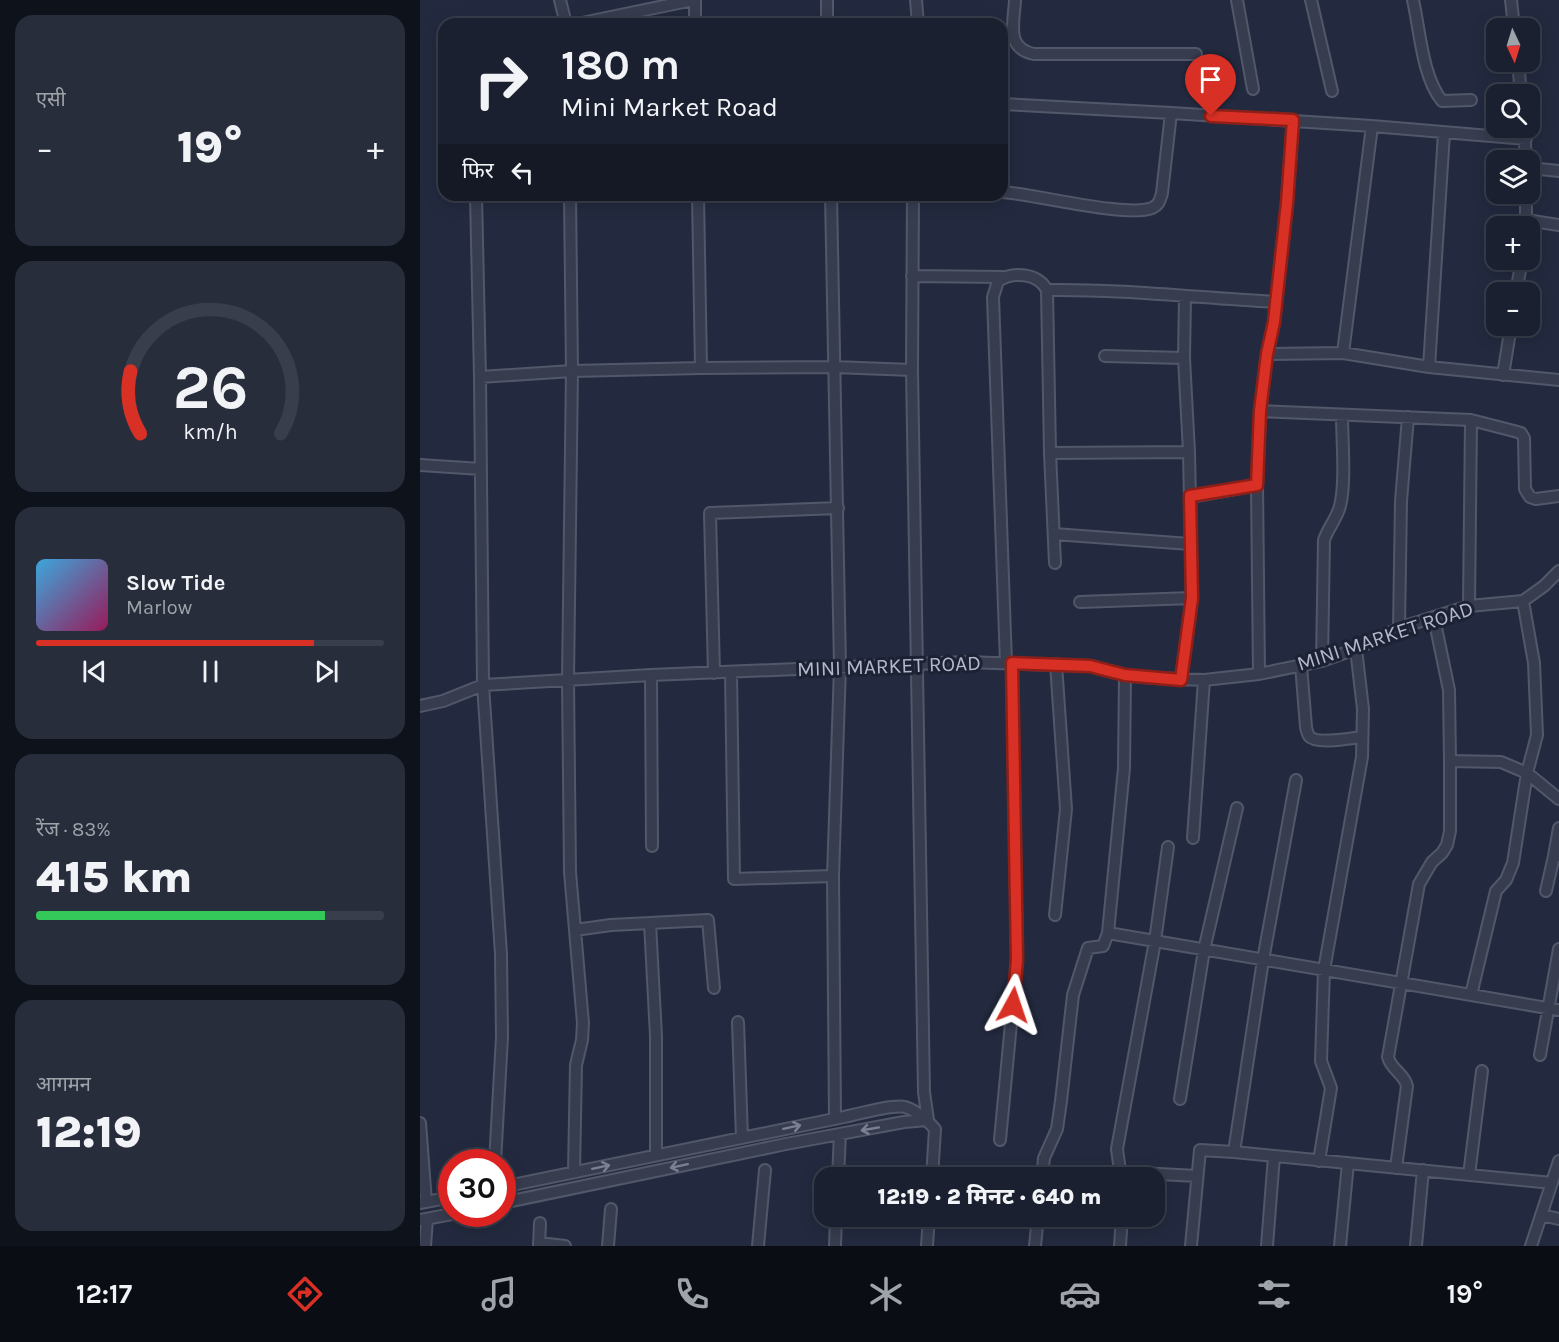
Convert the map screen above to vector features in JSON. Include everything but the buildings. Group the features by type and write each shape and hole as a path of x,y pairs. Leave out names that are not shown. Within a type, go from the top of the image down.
{"street":[{"path":"560,0 564,18"},
{"path":"606,18 694,0 695,18"},
{"path":"827,0 827,18"},
{"path":"916,0 918,18"},
{"path":"1015,0 1014,34 1017,46 1025,52 1196,54"},
{"path":"1237,0 1253,89"},
{"path":"1311,0 1332,91"},
{"path":"1413,0 1428,75 1434,91 1442,101 1471,100"},
{"path":"1511,0 1513,18"},
{"path":"1008,104 1293,120 1444,133 1486,133"},
{"path":"1008,193 1130,211 1154,207 1160,202 1162,193 1171,113"},
{"path":"1259,674 1257,485 1260,411 1276,302 1293,120"},
{"path":"1343,353 1372,126"},
{"path":"1429,367 1444,133"},
{"path":"1540,169 1559,171"},
{"path":"476,201 483,685 501,954 502,1037 496,1149"},
{"path":"570,201 572,371 568,680 570,872 582,1023 582,1040 576,1065 574,1172"},
{"path":"698,201 701,368"},
{"path":"831,201 840,667 833,876 835,1119"},
{"path":"913,201 912,370 924,1092 928,1120"},
{"path":"1540,224 1559,225"},
{"path":"912,276 1003,278 1011,275 1038,279 1047,290 1055,563"},
{"path":"1000,1140 1017,960 1009,663 993,297 995,286 1003,278"},
{"path":"1047,290 1096,289 1276,302"},
{"path":"1181,680 1192,598 1189,452 1184,358 1185,297"},
{"path":"1503,375 1509,336"},
{"path":"1267,354 1343,353 1429,367 1559,380"},
{"path":"1105,356 1184,358"},
{"path":"480,376 701,368 912,370"},
{"path":"1260,411 1471,420 1521,433 1524,438 1525,489 1530,497 1536,499 1559,496"},
{"path":"1322,661 1324,540 1340,508 1342,495 1342,415"},
{"path":"1399,628 1401,501 1408,417"},
{"path":"1469,606 1471,420"},
{"path":"1050,453 1189,452"},
{"path":"420,465 481,469"},
{"path":"1190,496 1257,485"},
{"path":"714,673 710,513 837,508"},
{"path":"1054,534 1190,544"},
{"path":"1471,995 1496,891 1506,880 1513,863 1527,773 1536,735 1534,663 1522,601 1544,586 1559,571"},
{"path":"1080,602 1192,598"},
{"name":"MINI MARKET ROAD","path":"420,706 443,701 483,685 651,675 918,664 1056,664 1090,666 1125,675 1204,680 1259,674 1322,661 1356,649 1399,628 1469,606 1522,601"},
{"path":"1396,1168 1407,1086 1405,1080 1390,1066 1388,1057 1403,984 1419,884 1432,862 1442,854 1450,831 1449,690 1434,618"},
{"path":"1319,1161 1331,1088 1321,1061 1324,970 1362,758 1363,709 1356,649"},
{"path":"1055,915 1066,809 1056,664"},
{"path":"1301,665 1308,735 1314,740 1362,737"},
{"path":"731,672 734,879 833,876"},
{"path":"651,675 652,846"},
{"path":"1043,1167 1044,1158 1057,1129 1062,1101 1073,995 1088,948 1103,946 1108,933 1124,768 1125,675"},
{"path":"1193,838 1204,680"},
{"path":"1450,761 1502,762 1527,773 1559,799"},
{"path":"1234,1152 1263,960 1296,780"},
{"path":"1180,1100 1204,950 1237,808"},
{"path":"1546,891 1556,856 1559,828"},
{"path":"1119,1167 1116,1149 1155,941 1168,847"},
{"path":"575,930 611,925 708,920 714,988"},
{"path":"650,923 656,1036 656,1155"},
{"path":"1108,933 1554,1009"},
{"path":"1540,1055 1554,1009 1559,949"},
{"path":"738,1022 742,1138"},
{"path":"1469,1175 1482,1071"},
{"path":"516,1184 835,1119 905,1107 928,1120 935,1129 933,1167"},
{"path":"516,1200 840,1134 928,1120"},
{"path":"420,1123 423,1203 438,1200"},
{"path":"838,1167 840,1134"},
{"path":"1191,1246 1200,1150 1552,1183"},
{"path":"1267,1246 1274,1156"},
{"path":"1531,1246 1559,1161"},
{"path":"1340,1246 1348,1163"},
{"path":"758,1246 765,1170"},
{"path":"1416,1246 1423,1170"},
{"path":"1165,1176 1197,1176"},
{"path":"608,1246 611,1209"},
{"path":"1541,1215 1559,1219"},
{"path":"425,1246 423,1219 438,1216"},
{"path":"540,1223 539,1245 565,1246"},
{"path":"835,1246 836,1227"},
{"path":"927,1246 928,1227"},
{"path":"1035,1246 1037,1227"},
{"path":"1120,1246 1121,1227"}],"route":[{"path":"1013,1005 1017,960 1012,663 1090,666 1125,675 1181,680 1192,598 1190,496 1257,485 1260,411 1267,354 1274,322 1293,120 1211,116"}]}
